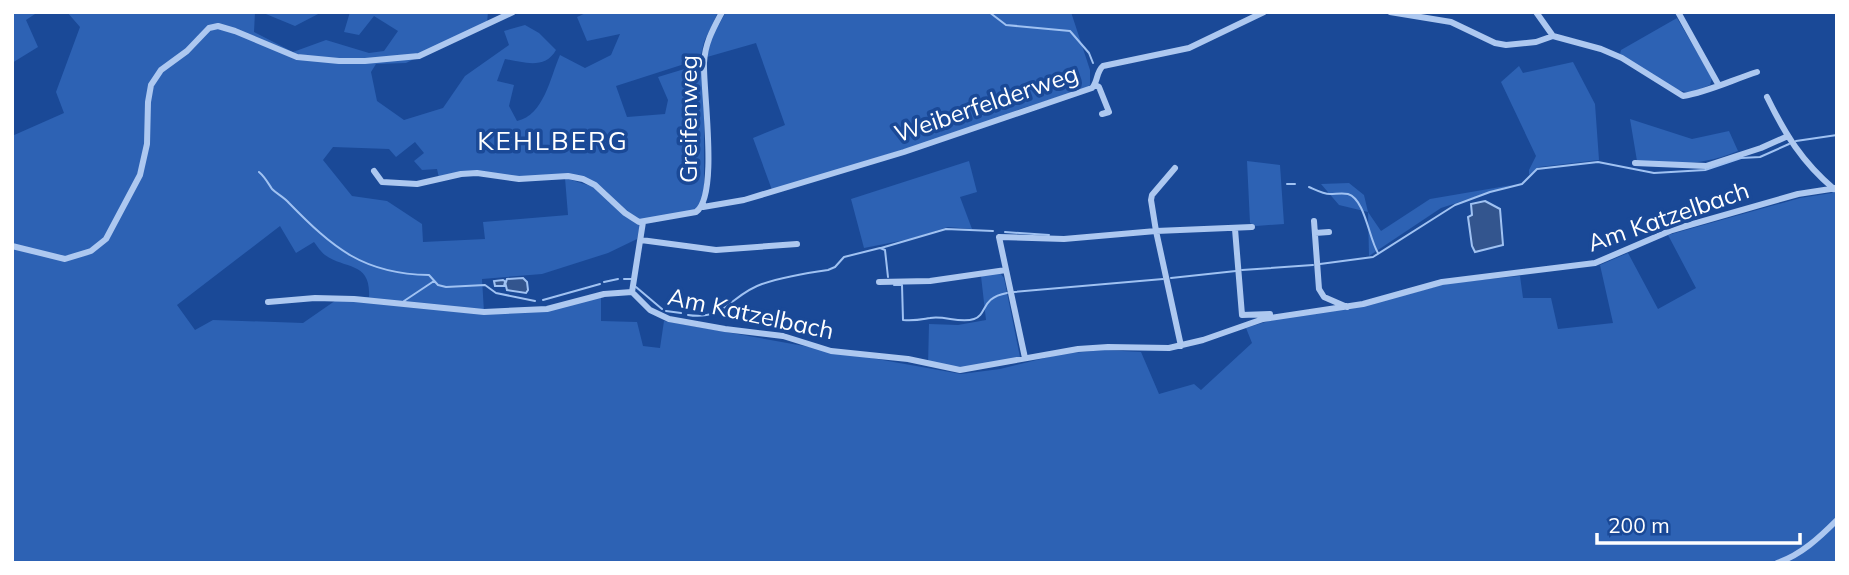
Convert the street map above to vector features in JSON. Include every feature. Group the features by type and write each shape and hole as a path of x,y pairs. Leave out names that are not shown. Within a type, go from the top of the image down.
{"street":[{"path":"12,246 65,259 91,251 106,239 140,175 147,144 151,85 161,70 187,51 209,28 218,26 235,31 297,57 365,61 419,56 513,12"},
{"name":"Greifenweg","path":"642,222 688,215 703,207 707,196 708,169 704,63 708,37 722,12"},
{"name":"Weiberfelderweg","path":"703,207 755,197 945,140 1095,85 1099,69 1103,66 1189,48 1264,12"},
{"path":"1390,12 1451,22 1495,43 1506,45 1536,42 1553,36 1611,53 1682,96 1757,72"},
{"path":"1536,12 1553,36"},
{"path":"1678,12 1718,84"},
{"path":"1095,85 1099,87 1109,111 1102,114"},
{"path":"1767,97 1788,136 1812,170 1835,188"},
{"path":"1635,163 1706,166 1788,136"},
{"path":"1175,168 1152,195 1151,200 1181,346"},
{"path":"374,171 382,182 417,184 477,173 519,179 568,176 583,179 595,185 625,214 642,222 632,292"},
{"name":"Am Katzelbach","path":"268,302 315,298 354,299 484,312 547,309 604,294 632,292 650,310 662,317 692,324 783,336 831,351 908,359 960,370 1097,347 1181,346 1274,316 1347,307 1442,282 1595,263 1672,230 1798,194 1835,188"},
{"path":"1314,221 1320,293 1347,307"},
{"path":"1025,358 999,237 1064,239 1156,231 1252,227"},
{"name":"Am Katzelbach","path":"1235,229 1242,315 1274,316"},
{"path":"1315,233 1329,232"},
{"path":"641,240 716,250 797,244"},
{"path":"879,282 930,281 1006,270"},
{"path":"1777,563 1790,559 1822,536 1837,520"}],"shaded area":[{"path":"12,12 38,12 26,20 38,47 12,63"},
{"path":"67,12 255,12 254,32 293,52 326,40 369,53 384,51 398,31 374,16 359,35 344,32 350,12 488,12 487,23 406,63 376,64 371,72 377,101 404,120 443,108 465,76 509,45 504,31 525,25 539,33 556,50 540,62 526,63 505,59 497,81 514,85 509,106 517,121 526,117 540,104 560,55 585,68 611,55 620,34 587,41 577,17 588,12 718,12 704,42 700,59 616,86 627,117 665,114 668,100 658,77 701,64 704,101 704,198 696,210 638,219 597,184 568,174 524,177 463,172 439,178 437,169 422,170 414,161 424,153 415,142 396,157 389,149 333,147 323,160 352,196 387,201 422,224 423,242 485,239 483,222 568,215 565,178 594,187 640,225 637,239 608,253 542,274 482,279 484,312 547,309 601,296 601,321 637,322 643,346 660,348 664,321 961,374 1000,369 1061,354 1104,350 1141,352 1159,394 1194,384 1201,390 1252,343 1246,328 1272,320 1363,306 1450,283 1520,276 1523,298 1551,298 1558,329 1613,323 1600,265 1628,253 1658,309 1696,288 1668,235 1800,198 1832,193 1837,185 1837,563 12,563 12,136 64,113 56,92 80,27","holes":["280,226 296,253 314,242 325,255 361,272 369,285 369,297 342,296 303,323 213,320 195,330 177,305"]},
{"path":"261,12 322,12 295,26"},
{"path":"726,12 1071,12 1090,70 1090,87 1020,109 980,126 772,190 753,138 785,125 756,43 707,57 712,37"},
{"path":"1677,18 1712,78 1710,85 1690,93 1674,89 1620,54 1621,50"},
{"path":"1573,62 1595,104 1599,160 1539,167 1529,175 1536,156 1501,82 1519,66 1523,73"},
{"path":"1630,119 1692,139 1729,131 1738,151 1700,162 1637,161"},
{"path":"969,161 977,192 960,197 972,229 948,227 910,239 864,248 851,199"},
{"path":"1247,161 1280,165 1284,224 1256,226 1250,223"},
{"path":"1349,183 1364,195 1368,212 1339,205 1321,184"},
{"path":"1512,185 1441,208 1369,256 1368,212 1381,231 1430,199"},
{"path":"1485,201 1500,209 1503,245 1475,252 1468,217 1472,215 1471,204"},
{"path":"1000,273 1004,278 1020,357 969,367 928,366 929,324 958,325 986,320 981,276"},
{"path":"523,278 527,282 526,293 507,290 505,282 504,286 495,286 494,281 506,282 507,279"}],"waterway":[{"path":"989,12 1006,25 1070,31 1089,53 1093,63"},
{"path":"1796,141 1837,135"},
{"path":"1320,264 1373,257 1455,205 1522,184 1537,169 1598,162 1654,173 1705,170 1741,158 1760,157 1789,144"},
{"path":"259,172 272,189 320,233 351,256 367,264 385,270 429,275 438,285 446,287 485,285 496,293 535,301"},
{"path":"1287,184 1295,184"},
{"path":"1309,187 1325,193 1348,194 1354,197 1363,211 1378,253"},
{"path":"881,248 946,229 993,231"},
{"path":"1005,232 1049,235"},
{"path":"688,315 711,314 762,284 828,270 844,257 880,248 885,250 888,277"},
{"path":"1242,270 1313,265"},
{"path":"1171,278 1236,271"},
{"path":"604,282 618,279"},
{"path":"624,279 631,279"},
{"path":"1014,292 1163,279"},
{"path":"404,301 434,281"},
{"path":"543,300 600,284"},
{"path":"894,285 902,285 903,320 935,317 963,321 974,319 992,298 1007,293"},
{"path":"636,287 662,309"},
{"path":"666,311 681,313"}],"district":[{"name":"KEHLBERG","path":"553,140"}]}
